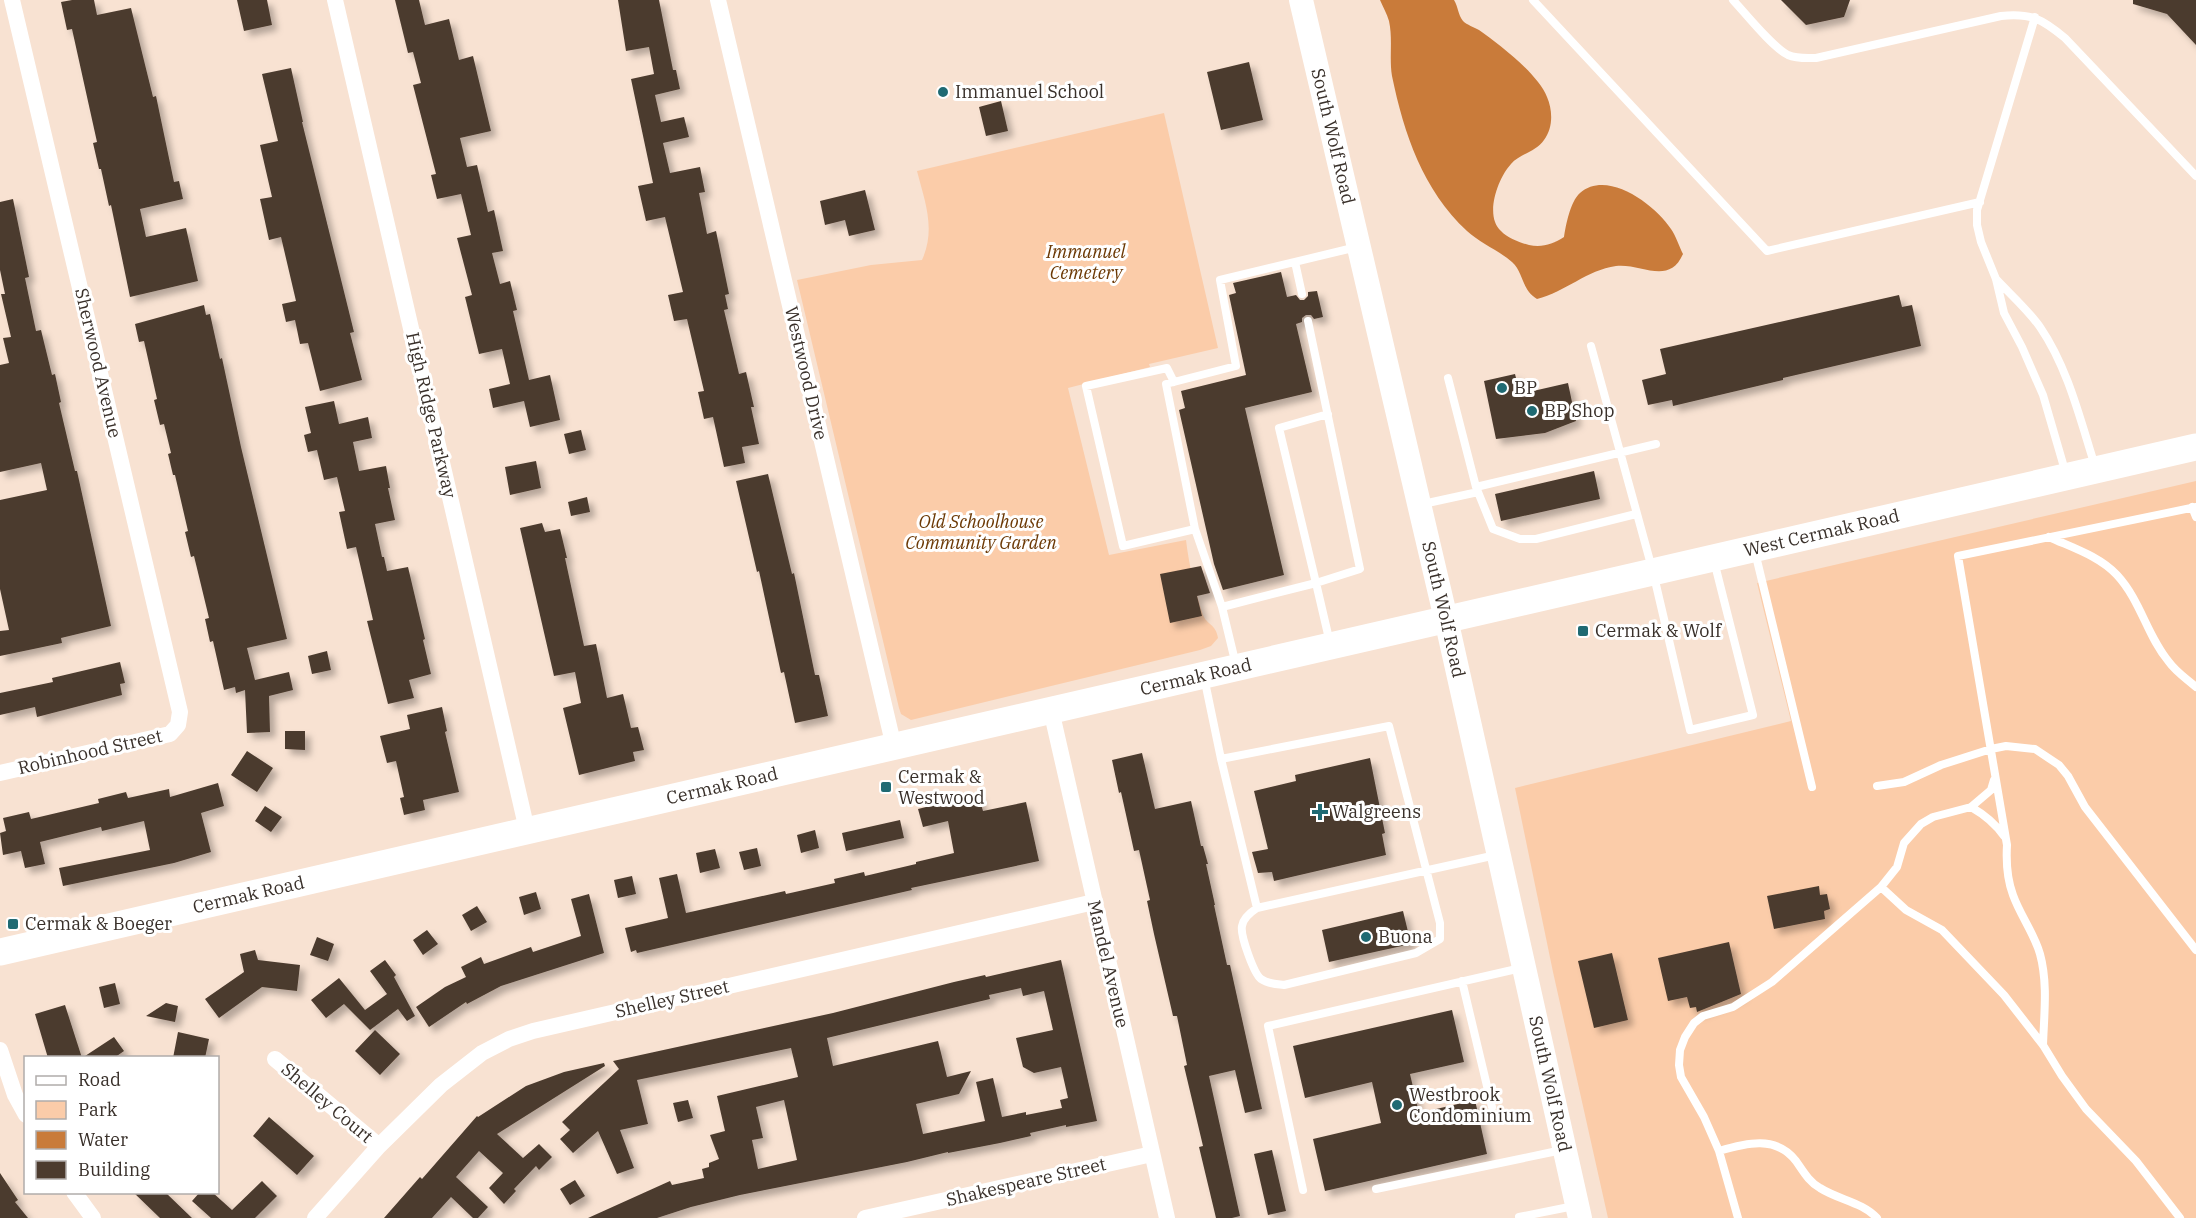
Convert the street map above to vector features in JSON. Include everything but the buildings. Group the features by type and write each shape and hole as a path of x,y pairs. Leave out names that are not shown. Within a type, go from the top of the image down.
{"main road":[{"name":"South Wolf Road","path":"1300,0 1446,619 1579,1211"},
{"name":"West Cermak Road","path":"1446,619 2196,447"},
{"name":"Cermak Road","path":"0,952 1446,619"}],"street":[{"name":"Sherwood Avenue","path":"12,0 177,697 180,712 178,725"},
{"name":"High Ridge Parkway","path":"335,0 526,830"},
{"name":"Westwood Drive","path":"718,0 894,747"},
{"name":"Mandel Avenue","path":"1051,710 1167,1218"},
{"name":"Robinhood Street","path":"0,773 170,734 178,725"},
{"name":"Shelley Street","path":"315,1218 379,1146 441,1084 474,1059 509,1039 532,1031 1094,902"},
{"path":"0,1050 15,1095 24,1111"},
{"name":"Shelley Court","path":"275,1059 379,1146"},
{"name":"Shakespeare Street","path":"865,1218 1152,1154"},
{"path":"75,1194 93,1218"}],"lane":[{"path":"1533,0 1767,251 1980,202"},
{"path":"1733,0 1778,47 1786,54 1798,58 1816,58 2001,16 2019,14 2035,17 2065,38 2196,176"},
{"path":"2035,17 1980,202 1977,225 1981,242 1996,279 2004,313 2043,395 2067,477"},
{"path":"1236,668 1222,607 1195,529 1166,384 1236,366 1220,280 1358,247"},
{"path":"1295,262 1302,294"},
{"path":"1996,279 2040,326 2054,351 2066,377 2096,471"},
{"path":"1222,607 1316,583 1360,569 1308,321"},
{"path":"1591,346 1653,572 1690,730 1753,715 1713,558"},
{"path":"1174,382 1167,368 1086,386 1123,546 1195,529"},
{"path":"1448,378 1477,489 1493,529 1520,539 1536,539 1636,514"},
{"path":"1328,414 1279,428 1331,646"},
{"path":"1418,505 1656,444"},
{"path":"2043,1045 2044,970 2039,950 2013,896 2006,861 2006,839 1958,556 2194,507 2196,517"},
{"path":"2049,537 2097,559 2116,574 2130,590 2159,649 2169,663 2196,687"},
{"path":"1754,549 1812,787"},
{"path":"1203,675 1257,908"},
{"path":"1221,759 1389,726 1426,870 1440,923 1440,939 1416,953 1284,985 1267,983 1258,978 1241,927 1247,915 1257,908 1426,870 1498,855"},
{"path":"1877,786 1904,782 1941,765 1991,749 2006,746 2035,749 2059,765 2068,776 2085,807 2196,950"},
{"path":"1738,1218 1719,1151 1704,1117 1681,1077 1680,1050 1694,1023 1702,1016 1733,1007 1772,982 1881,887 1897,867 1904,843 1921,824 1933,817 1971,807 1991,790 1995,777"},
{"path":"1971,807 1997,825 2006,839"},
{"path":"1881,887 1906,910 1942,930 2004,995 2043,1045 2086,1109 2136,1161 2180,1218"},
{"path":"1303,1190 1268,1026 1524,967"},
{"path":"1462,981 1492,1107"},
{"path":"1719,1151 1739,1145 1759,1143 1788,1150 1811,1182 1821,1189 1871,1211 1877,1218"},
{"path":"1376,1189 1565,1149"},
{"path":"1517,1218 1579,1211"}],"green space":[{"name":"Old Schoolhouse Community Garden","path":"1164,113 1218,348 1149,364 1150,367 1068,388 1109,555 1186,540 1197,597 1203,615 1215,630 1218,638 1211,646 1200,650 911,720 901,714 899,708 797,280 871,265 922,260 929,226 917,171"},
{"path":"2196,481 2196,1218 1608,1218 1515,788 1791,721 1757,583"}],"water":[{"path":"1380,0 1454,0 1463,21 1507,51 1527,69 1547,97 1551,114 1547,135 1541,144 1511,164 1498,187 1493,207 1494,216 1496,224 1504,234 1518,242 1534,246 1556,242 1564,237 1569,214 1580,193 1591,187 1604,185 1630,193 1643,201 1664,220 1673,232 1683,254 1677,264 1662,271 1625,266 1605,268 1547,296 1537,299 1532,295 1516,266 1467,231 1438,198 1427,179 1409,140 1397,98 1391,69 1389,21"}],"place":[{"name":"Immanuel School","path":"943,92"},
{"name":"BP","path":"1502,388"},
{"name":"BP Shop","path":"1532,411"},
{"name":"Cermak & Wolf","path":"1583,631"},
{"name":"Cermak & Westwood","path":"886,787"},
{"name":"Walgreens","path":"1320,812"},
{"name":"Cermak & Boeger","path":"13,924"},
{"name":"Buona","path":"1366,937"},
{"name":"Westbrook Condominium","path":"1397,1105"}],"park label":[{"name":"Immanuel Cemetery","path":"1086,262"}]}
